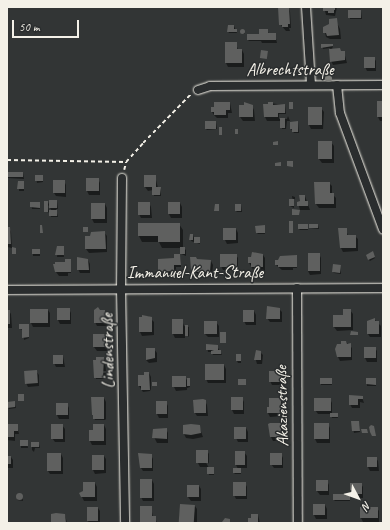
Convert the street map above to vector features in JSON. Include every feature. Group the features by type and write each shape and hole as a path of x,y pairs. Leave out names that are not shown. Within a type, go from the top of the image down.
{"street":[{"path":"306,7 311,86"},
{"name":"Albrechtstraße","path":"198,90 210,86 383,84"},
{"path":"337,85 340,113 383,230"},
{"name":"Lindenstraße","path":"122,178 121,288 125,523"},
{"name":"Immanuel-Kant-Straße","path":"7,290 121,288 383,288"},
{"name":"Akazienstraße","path":"297,288 298,523"}],"path":[{"path":"7,160 126,162 191,94 198,90"}],"building":[{"path":"278,7 289,7 290,24 288,24 288,27 282,27 282,25 279,25"},
{"path":"323,7 335,7 334,13 323,11"},
{"path":"348,10 361,10 361,18 348,18"},
{"path":"337,18 339,35 327,36 326,33 323,33 323,27 329,24 329,19"},
{"path":"228,25 234,25 234,29 237,29 237,32 227,32"},
{"path":"242,28 245,31 242,34 239,31"},
{"path":"259,29 268,29 268,33 276,33 276,40 247,40 247,34 259,34"},
{"path":"225,42 237,42 237,49 242,49 242,63 225,63"},
{"path":"321,44 333,44 333,46 321,48"},
{"path":"340,48 341,51 345,51 345,60 330,62 329,49"},
{"path":"261,50 268,51 267,59 260,58"},
{"path":"364,57 375,57 375,68 364,68"},
{"path":"377,101 383,101 383,117 377,117"},
{"path":"214,102 230,102 230,110 226,110 226,115 214,115 214,112 211,112 211,107 214,107"},
{"path":"244,102 253,105 253,117 239,117 239,105 244,105"},
{"path":"268,102 273,102 273,105 285,104 285,113 278,113 278,117 264,117 263,104 268,104"},
{"path":"289,102 293,102 293,109 289,109"},
{"path":"308,107 322,107 322,125 308,125"},
{"path":"280,118 285,118 285,128 280,128"},
{"path":"205,121 216,121 216,129 205,129"},
{"path":"298,121 298,132 292,132 292,129 290,129 290,122"},
{"path":"219,127 222,127 222,135 219,135"},
{"path":"235,129 238,129 238,134 235,134"},
{"path":"278,141 278,145 273,145 273,142"},
{"path":"318,141 332,141 332,159 318,159"},
{"path":"287,161 293,161 293,167 287,166"},
{"path":"281,162 281,166 275,166 275,163"},
{"path":"7,172 23,172 23,177 7,177"},
{"path":"35,175 43,175 43,181 35,181"},
{"path":"144,175 156,175 156,187 161,187 160,195 152,195 152,187 144,187"},
{"path":"86,178 99,178 99,191 86,191"},
{"path":"53,180 65,180 65,193 53,193"},
{"path":"18,181 24,181 24,189 17,189"},
{"path":"314,182 330,182 330,193 334,193 334,204 315,204"},
{"path":"299,195 305,195 305,201 308,201 308,206 297,206 297,202 300,201"},
{"path":"289,199 294,199 294,206 289,206"},
{"path":"49,200 57,200 57,208 49,208"},
{"path":"44,201 48,201 48,212 44,212"},
{"path":"30,202 40,202 40,208 30,207"},
{"path":"138,202 150,202 150,215 138,215"},
{"path":"168,202 180,202 180,214 168,214"},
{"path":"91,203 105,203 105,219 91,219"},
{"path":"215,204 219,204 219,211 214,211"},
{"path":"235,204 241,204 241,211 235,211"},
{"path":"292,209 300,210 299,215 292,215"},
{"path":"49,210 57,210 57,216 49,216"},
{"path":"289,221 293,221 293,233 289,233"},
{"path":"138,223 180,223 180,242 158,242 158,236 138,236"},
{"path":"298,224 308,224 308,229 298,229"},
{"path":"309,224 318,224 318,228 309,228"},
{"path":"40,225 42,225 43,233 40,233"},
{"path":"265,225 265,233 256,233 255,226"},
{"path":"7,227 10,227 11,244 7,244"},
{"path":"83,227 88,227 88,232 83,232"},
{"path":"223,228 236,228 236,240 223,240"},
{"path":"338,228 347,228 347,235 356,235 356,248 340,248"},
{"path":"105,231 106,249 85,249 85,236 90,236 91,232"},
{"path":"190,234 193,234 193,240 189,240"},
{"path":"194,237 200,237 200,243 194,243"},
{"path":"57,246 64,246 64,255 55,255"},
{"path":"12,247 16,248 16,254 12,254"},
{"path":"180,247 185,247 185,254 180,254"},
{"path":"32,249 40,249 40,254 32,254"},
{"path":"373,251 375,257 368,260 366,255"},
{"path":"252,252 263,254 263,267 251,267 251,263 248,263 248,257 251,257"},
{"path":"308,253 320,253 320,271 308,271"},
{"path":"174,254 180,254 181,265 174,265 174,271 158,272 158,259 174,258"},
{"path":"220,254 237,254 237,267 220,267"},
{"path":"297,255 297,267 278,267 278,265 275,265 275,260 278,260 280,256"},
{"path":"77,257 88,259 89,270 77,270"},
{"path":"190,257 211,260 210,272 195,272 196,270 191,270"},
{"path":"65,259 71,259 71,272 55,272 53,264 55,264 55,262 65,262"},
{"path":"333,264 341,265 340,273 332,272"},
{"path":"267,306 280,308 280,319 266,319"},
{"path":"98,307 100,310 105,310 105,323 94,323 94,310"},
{"path":"57,308 70,308 70,320 57,320"},
{"path":"30,309 48,309 48,323 30,323"},
{"path":"343,309 351,309 351,327 333,327 333,315 343,315"},
{"path":"7,310 10,310 10,324 7,324"},
{"path":"243,310 254,310 254,322 243,322"},
{"path":"142,315 152,317 152,332 139,332 139,317 142,317"},
{"path":"375,318 375,321 379,321 379,334 367,334 367,321"},
{"path":"172,319 183,319 183,334 172,334"},
{"path":"204,321 217,321 217,334 204,334"},
{"path":"19,324 29,324 29,337 22,338 22,329 19,329"},
{"path":"185,325 188,325 188,336 185,336"},
{"path":"351,331 358,332 358,335 350,335"},
{"path":"220,332 226,332 226,343 220,343"},
{"path":"93,334 105,334 105,347 93,347"},
{"path":"341,341 346,341 347,344 351,343 351,357 337,357 335,349 337,344 341,344"},
{"path":"206,344 218,345 218,350 221,350 221,354 211,354 211,351 214,350 206,350"},
{"path":"364,347 376,347 376,358 364,358"},
{"path":"146,348 155,348 155,358 146,360"},
{"path":"256,350 261,351 261,360 254,360"},
{"path":"236,354 241,354 241,361 236,361"},
{"path":"53,355 63,355 63,364 53,364"},
{"path":"96,357 104,357 103,378 94,378 93,360 96,360"},
{"path":"205,364 224,364 224,380 205,380"},
{"path":"37,370 38,383 25,384 24,371"},
{"path":"269,371 281,371 281,382 269,382"},
{"path":"144,372 149,372 150,390 141,390 141,386 138,386 138,375 144,375"},
{"path":"172,376 186,376 186,387 172,387"},
{"path":"187,378 190,378 190,386 187,386"},
{"path":"320,378 332,378 332,384 320,384"},
{"path":"366,378 376,378 376,385 366,384"},
{"path":"238,379 246,379 246,385 238,385"},
{"path":"152,382 157,382 157,386 152,386"},
{"path":"18,394 24,394 24,401 18,401"},
{"path":"349,395 363,396 363,399 358,399 358,405 349,405"},
{"path":"91,397 104,397 104,419 93,419"},
{"path":"231,397 243,397 243,410 231,410"},
{"path":"269,398 281,398 281,413 267,413"},
{"path":"314,398 331,398 331,411 314,411"},
{"path":"193,400 206,400 206,413 194,413"},
{"path":"15,401 15,407 7,408 7,402"},
{"path":"156,401 167,401 167,414 156,414"},
{"path":"56,403 68,403 68,415 56,415"},
{"path":"330,413 338,413 338,417 330,417"},
{"path":"351,421 359,421 360,431 352,431"},
{"path":"281,423 281,437 270,437 268,424"},
{"path":"314,423 329,423 329,439 314,439"},
{"path":"7,424 18,424 18,431 14,431 14,437 7,437"},
{"path":"51,424 63,424 63,439 51,439"},
{"path":"93,424 104,424 104,441 89,441 89,430 93,430"},
{"path":"183,425 200,425 201,433 191,435 183,434"},
{"path":"371,425 374,426 376,436 372,436 370,432 369,427"},
{"path":"234,427 246,427 246,439 234,439"},
{"path":"167,428 167,439 152,438 153,429"},
{"path":"361,429 367,429 368,433 362,433"},
{"path":"20,440 28,440 28,446 20,446"},
{"path":"31,442 39,442 39,447 31,447"},
{"path":"196,450 208,450 208,463 196,463"},
{"path":"235,451 245,451 245,465 235,465"},
{"path":"47,453 61,453 61,471 47,471"},
{"path":"138,453 152,454 152,468 140,468"},
{"path":"270,453 282,453 282,465 270,465"},
{"path":"92,455 104,455 104,470 92,470"},
{"path":"7,456 11,456 11,464 7,464"},
{"path":"367,457 377,457 377,467 367,467"},
{"path":"207,467 214,467 214,474 207,474"},
{"path":"233,468 241,468 241,473 233,473"},
{"path":"140,479 152,479 152,498 140,498"},
{"path":"316,480 328,480 328,491 316,491"},
{"path":"83,482 95,482 95,497 81,497 79,493 83,491"},
{"path":"233,482 246,482 246,496 233,496"},
{"path":"350,483 362,483 362,494 352,494 352,490 350,490"},
{"path":"187,485 199,485 199,497 187,497"},
{"path":"19,492 22,493 22,499 19,500 16,499 15,496 16,493"},
{"path":"333,494 350,494 350,500 333,500"},
{"path":"180,504 195,505 194,523 179,522"},
{"path":"313,504 325,504 325,515 313,515"},
{"path":"140,506 152,506 152,516 156,516 156,523 140,523"},
{"path":"87,507 98,507 98,521 87,521"},
{"path":"360,507 378,507 378,518 360,518"},
{"path":"51,514 65,514 66,523 51,523"},
{"path":"251,514 258,514 258,523 248,523 248,518 251,518"},
{"path":"225,518 230,519 230,523 222,522"}]}
